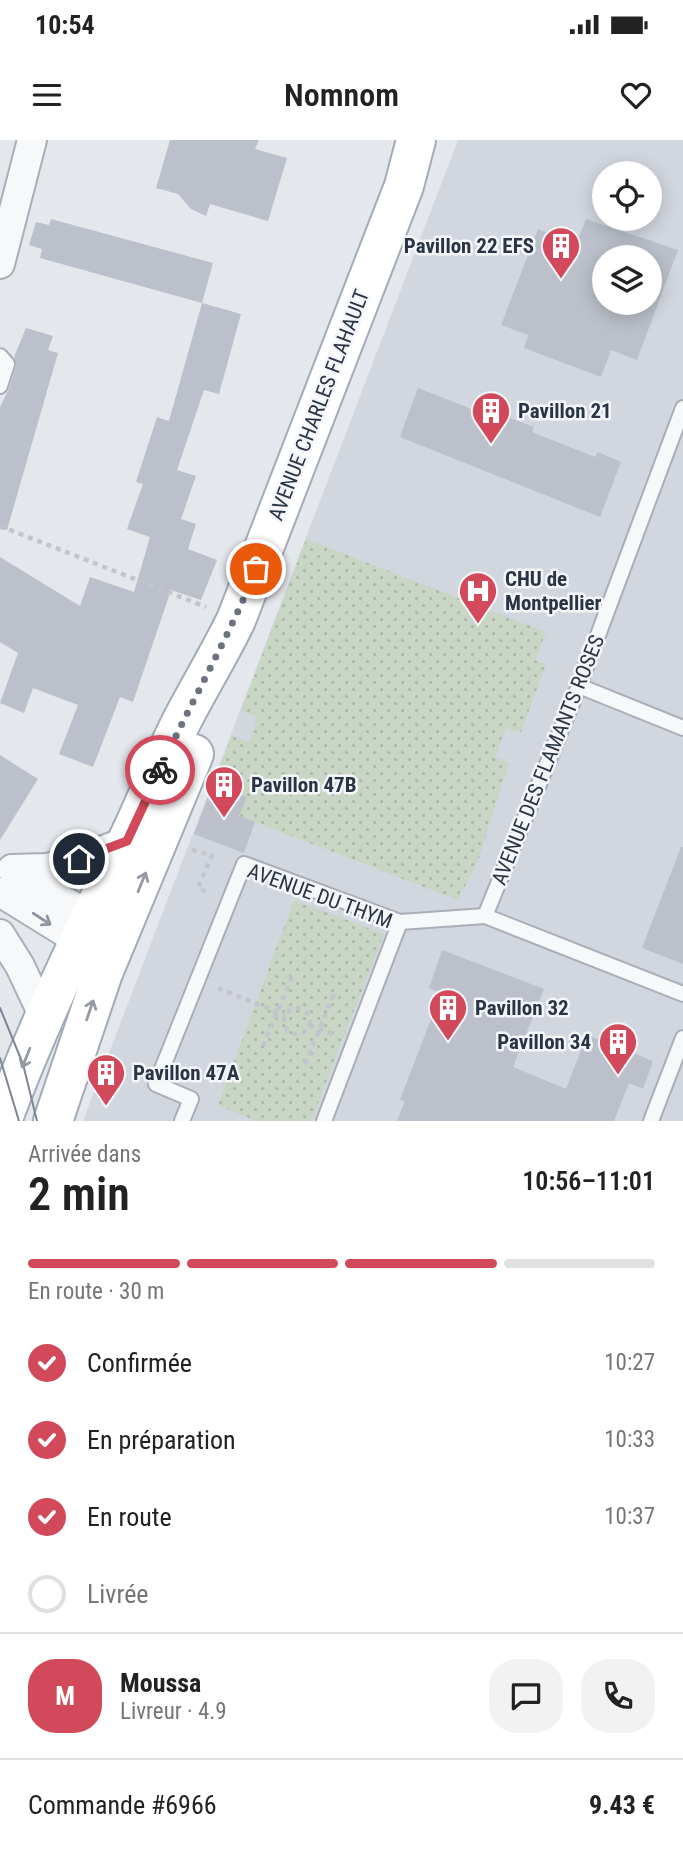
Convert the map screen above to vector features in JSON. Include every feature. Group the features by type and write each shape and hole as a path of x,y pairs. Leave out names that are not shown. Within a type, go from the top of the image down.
{"main road":[{"name":"AVENUE CHARLES FLAHAULT","path":"100,937 106,881 187,709 213,667 236,620 404,186 416,140"},
{"name":"AVENUE CHARLES FLAHAULT","path":"100,937 135,901 209,714 213,667"},
{"path":"2,1121 43,1015 100,937"},
{"path":"53,1121 100,937"}],"street":[{"path":"0,264 32,140"},
{"path":"4,874 68,863 127,841"},
{"path":"4,874 71,936 100,937"},
{"path":"0,934 20,966 43,1015"}],"lane":[{"path":"0,356 7,364 0,386"},
{"name":"AVENUE DES FLAMANTS ROSES","path":"485,916 579,686 683,408"},
{"path":"668,447 683,453"},
{"path":"579,686 683,728"},
{"name":"AVENUE DU THYM","path":"182,1121 191,1099 156,1084 244,864 400,922 324,1121"},
{"path":"400,922 485,916 683,994"},
{"path":"651,1121 683,1038"}],"path":[{"path":"0,526 236,620"},
{"path":"186,848 212,855 198,888 228,903"},
{"path":"263,1046 292,977"},
{"path":"198,979 285,1015"},
{"path":"305,1064 334,994"},
{"path":"295,1008 303,1010 309,1017 307,1029 292,1033 286,1027 285,1015 295,1008"}],"shaded area":[{"name":"CHU de Montpellier","path":"458,140 683,140 683,1121 83,1121"}],"green space":[{"path":"306,539 546,632 535,660 546,664 521,732 506,728 495,757 509,763 478,861 458,900 239,816 247,797 213,784 232,736 249,742 258,717 241,711"},
{"path":"294,900 384,934 311,1121 256,1121 218,1105"}],"building":[{"path":"170,140 259,140 255,149 287,158 268,221 210,204 206,216 191,209 178,194 156,188"},
{"path":"51,219 213,263 202,303 40,258 42,249 29,245 36,222 49,225"},
{"name":"Pavillon 22 EFS","path":"586,219 592,221 592,231 622,231 678,250 662,293 662,245 592,245 592,315 654,315 637,360 611,350 601,377 524,348 528,335 501,325 538,229 576,244"},
{"path":"202,303 241,314 219,394 204,390 177,470 196,476 181,519 196,524 188,549 217,560 201,600 171,590 133,702 120,697 93,767 59,754 78,705 33,688 24,713 0,703 18,653 0,642 0,557 80,606 90,577 134,592 150,537 127,529 143,484 136,482 157,417 169,421"},
{"path":"26,328 53,336 48,350 58,353 7,530 0,529 0,407 9,389 16,366 14,357"},
{"name":"Pavillon 21","path":"418,388 502,421 504,416 534,427 532,432 595,457 598,452 621,462 600,517 400,437"},
{"path":"0,755 38,779 0,840"},
{"name":"Pavillon 47B","path":"213,784 247,797 239,816 255,822 244,853 194,834"},
{"path":"683,847 683,964 642,948"},
{"path":"442,950 544,989 513,1067 566,1089 587,1035 653,1061 643,1089 629,1083 614,1121 397,1121 405,1101 400,1100 441,993 429,988"}],"tram line":[{"path":"0,1008 23,1064 37,1121"},
{"path":"0,1058 19,1121"}],"way so far":[{"path":"160,770 187,709 213,667 236,620 256,569"}],"place":[{"name":"Pavillon 22 EFS","path":"561,280"},
{"name":"Pavillon 21","path":"491,445"},
{"name":"CHU de Montpellier","path":"478,625"},
{"name":"Pavillon 47B","path":"224,819"},
{"name":"Pavillon 32","path":"448,1042"},
{"name":"Pavillon 34","path":"618,1076"},
{"name":"Pavillon 47A","path":"106,1107"}],"route":[{"path":"79,859 109,845 127,841 160,770"}]}
